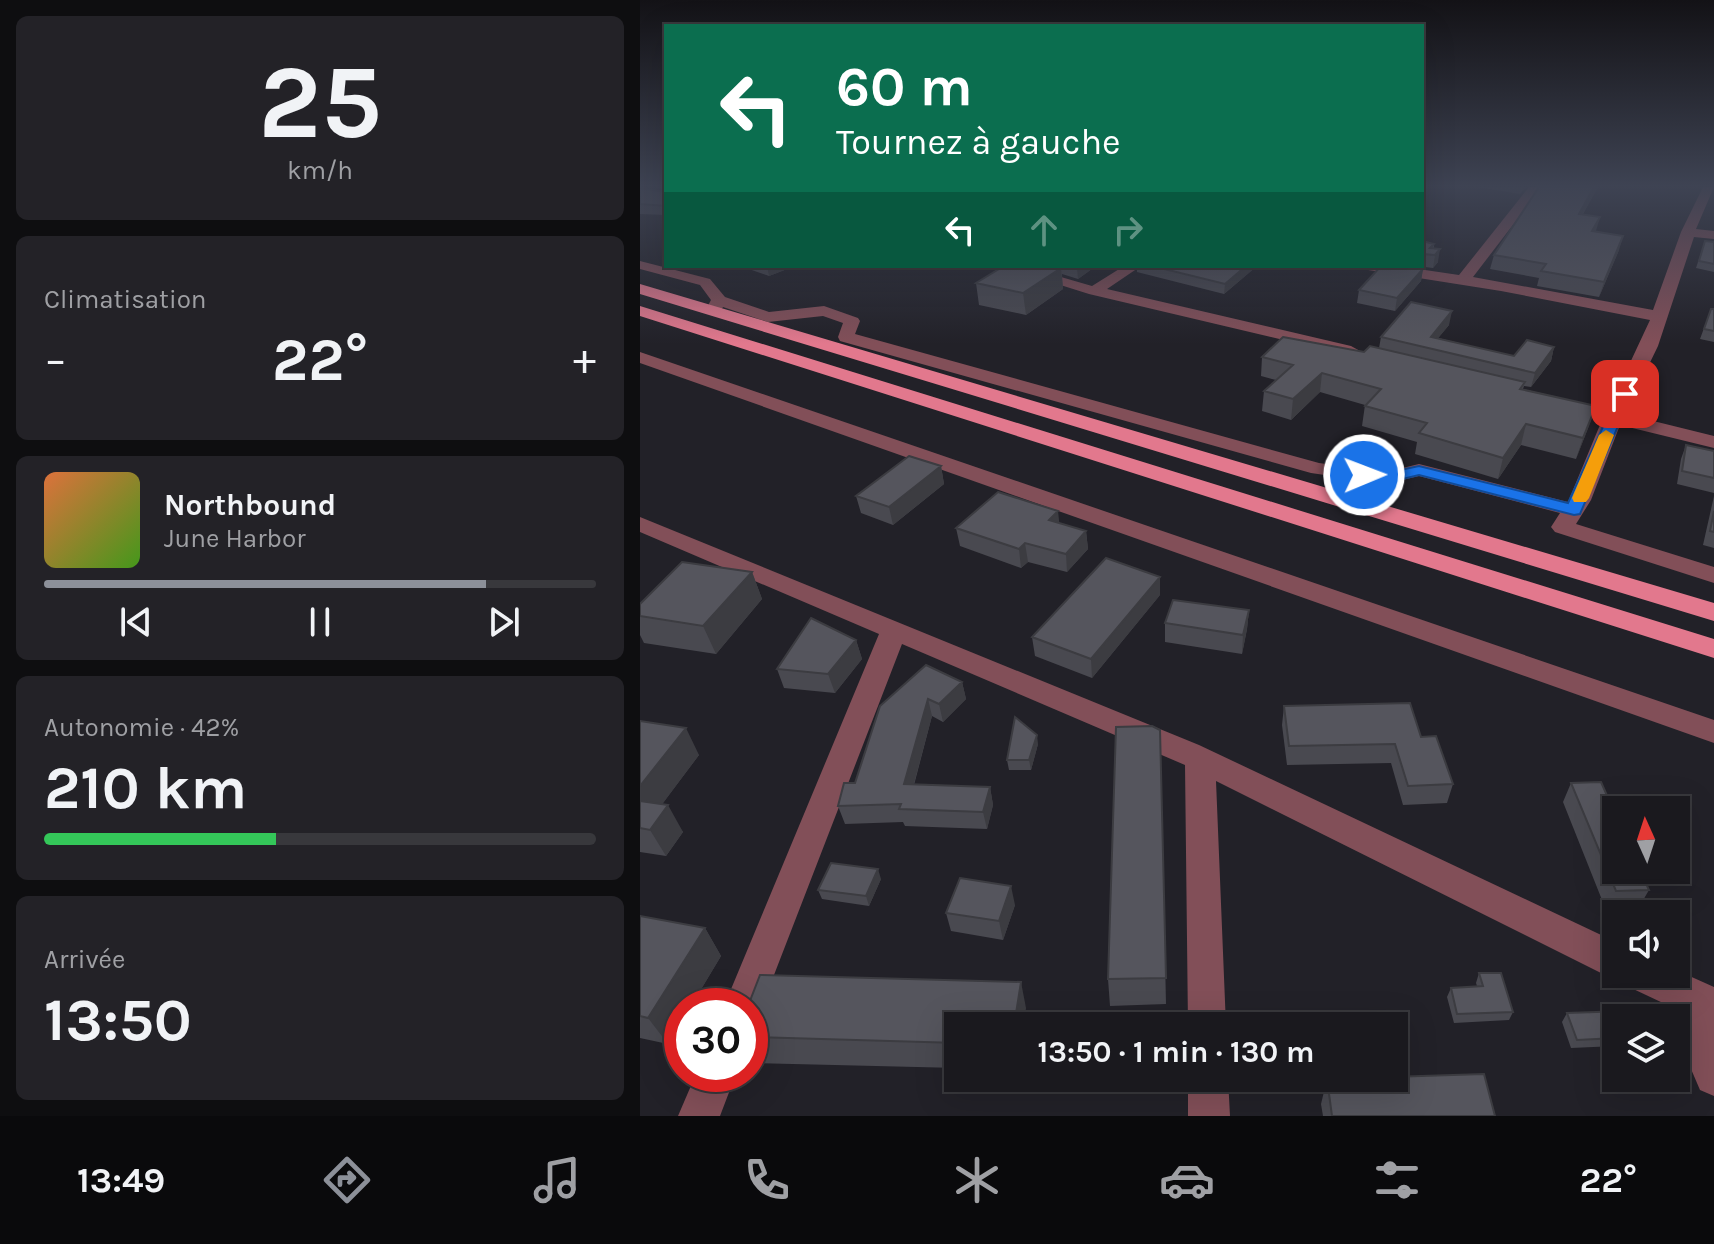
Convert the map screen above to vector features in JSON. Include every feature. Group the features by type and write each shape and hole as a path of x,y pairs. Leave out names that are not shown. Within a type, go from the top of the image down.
{"main road":[{"path":"640,289 716,306 1714,612"},
{"path":"640,311 1714,649"}],"street":[{"path":"1462,282 1492,239"},
{"path":"1685,239 1649,346 1613,418 1574,510 1563,527 1714,575"},
{"path":"640,265 705,282 716,306 768,317 824,311 852,321 846,337 1318,469 1386,478 1419,470 1574,510"},
{"path":"1014,268 1094,291 1365,354"},
{"path":"1094,291 1131,268"},
{"path":"1380,268 1501,286 1657,316"},
{"path":"640,357 1714,732"},
{"path":"1541,399 1714,442"},
{"path":"640,524 1200,759 1602,954"},
{"path":"750,988 894,630"},
{"path":"1200,759 1207,1012"},
{"path":"1671,988 1714,1007"},
{"path":"1677,991 1714,1076"},
{"path":"699,1116 709,1092"},
{"path":"1208,1092 1209,1116"}],"building":[{"path":"1505,239 1622,239 1604,282 1541,271 1546,264 1494,255"},
{"path":"1705,241 1714,242 1714,264 1699,261"},
{"path":"1424,242 1434,244 1430,248 1440,249 1435,255 1424,254"},
{"path":"1001,268 1061,268 1023,293 976,283"},
{"path":"1160,268 1244,268 1225,284"},
{"path":"1379,268 1423,269 1397,298 1359,290"},
{"path":"1411,302 1452,311 1431,337 1514,356 1527,340 1554,347 1535,373 1381,337"},
{"path":"1711,309 1714,309 1714,331 1704,329"},
{"path":"1283,337 1364,352 1370,346 1525,382 1520,389 1596,406 1583,438 1526,424 1503,458 1419,433 1427,423 1365,406 1381,389 1322,373 1293,399 1264,391 1293,365 1262,357"},
{"path":"1686,445 1714,451 1714,478 1682,471"},
{"path":"909,456 941,466 889,507 856,496"},
{"path":"998,492 1058,511 1049,520 1086,531 1066,554 1025,543 1019,549 956,528"},
{"path":"1714,511 1714,532 1710,531"},
{"path":"1106,558 1160,577 1091,659 1032,637"},
{"path":"682,562 752,572 703,626 640,616 640,604"},
{"path":"1173,600 1249,610 1243,635 1165,623"},
{"path":"811,618 856,640 828,674 777,669"},
{"path":"926,665 962,682 939,704 928,699 904,784 990,787 983,812 899,809 901,804 838,806 844,783 855,783 880,706"},
{"path":"1410,703 1421,737 1436,736 1453,784 1408,786 1395,744 1289,746 1284,706"},
{"path":"1015,717 1037,735 1029,760 1007,760"},
{"path":"640,721 686,728 640,786"},
{"path":"1152,726 1160,730 1166,978 1108,979 1116,727"},
{"path":"1601,782 1607,796 1602,796 1602,857 1571,783"},
{"path":"640,801 668,805 650,830 640,828"},
{"path":"831,863 878,869 866,896 818,890"},
{"path":"960,878 1011,886 999,921 946,913"},
{"path":"1613,884 1646,884 1649,890 1616,891"},
{"path":"640,916 705,928 667,988 664,988 648,1018 640,1016"},
{"path":"1479,973 1501,973 1513,1012 1457,1014 1451,988 1483,986"},
{"path":"760,975 1021,982 1016,1012 944,1012 944,1043 768,1038 768,988 755,988"},
{"path":"1602,1012 1602,1039 1577,1040 1567,1013"},
{"path":"1484,1074 1495,1116 1332,1116 1329,1092 1408,1092 1408,1076"}],"slow traffic":[{"path":"1580,498 1606,435"}],"route":[{"path":"1364,475 1386,478 1419,470 1574,510 1625,394"}]}
